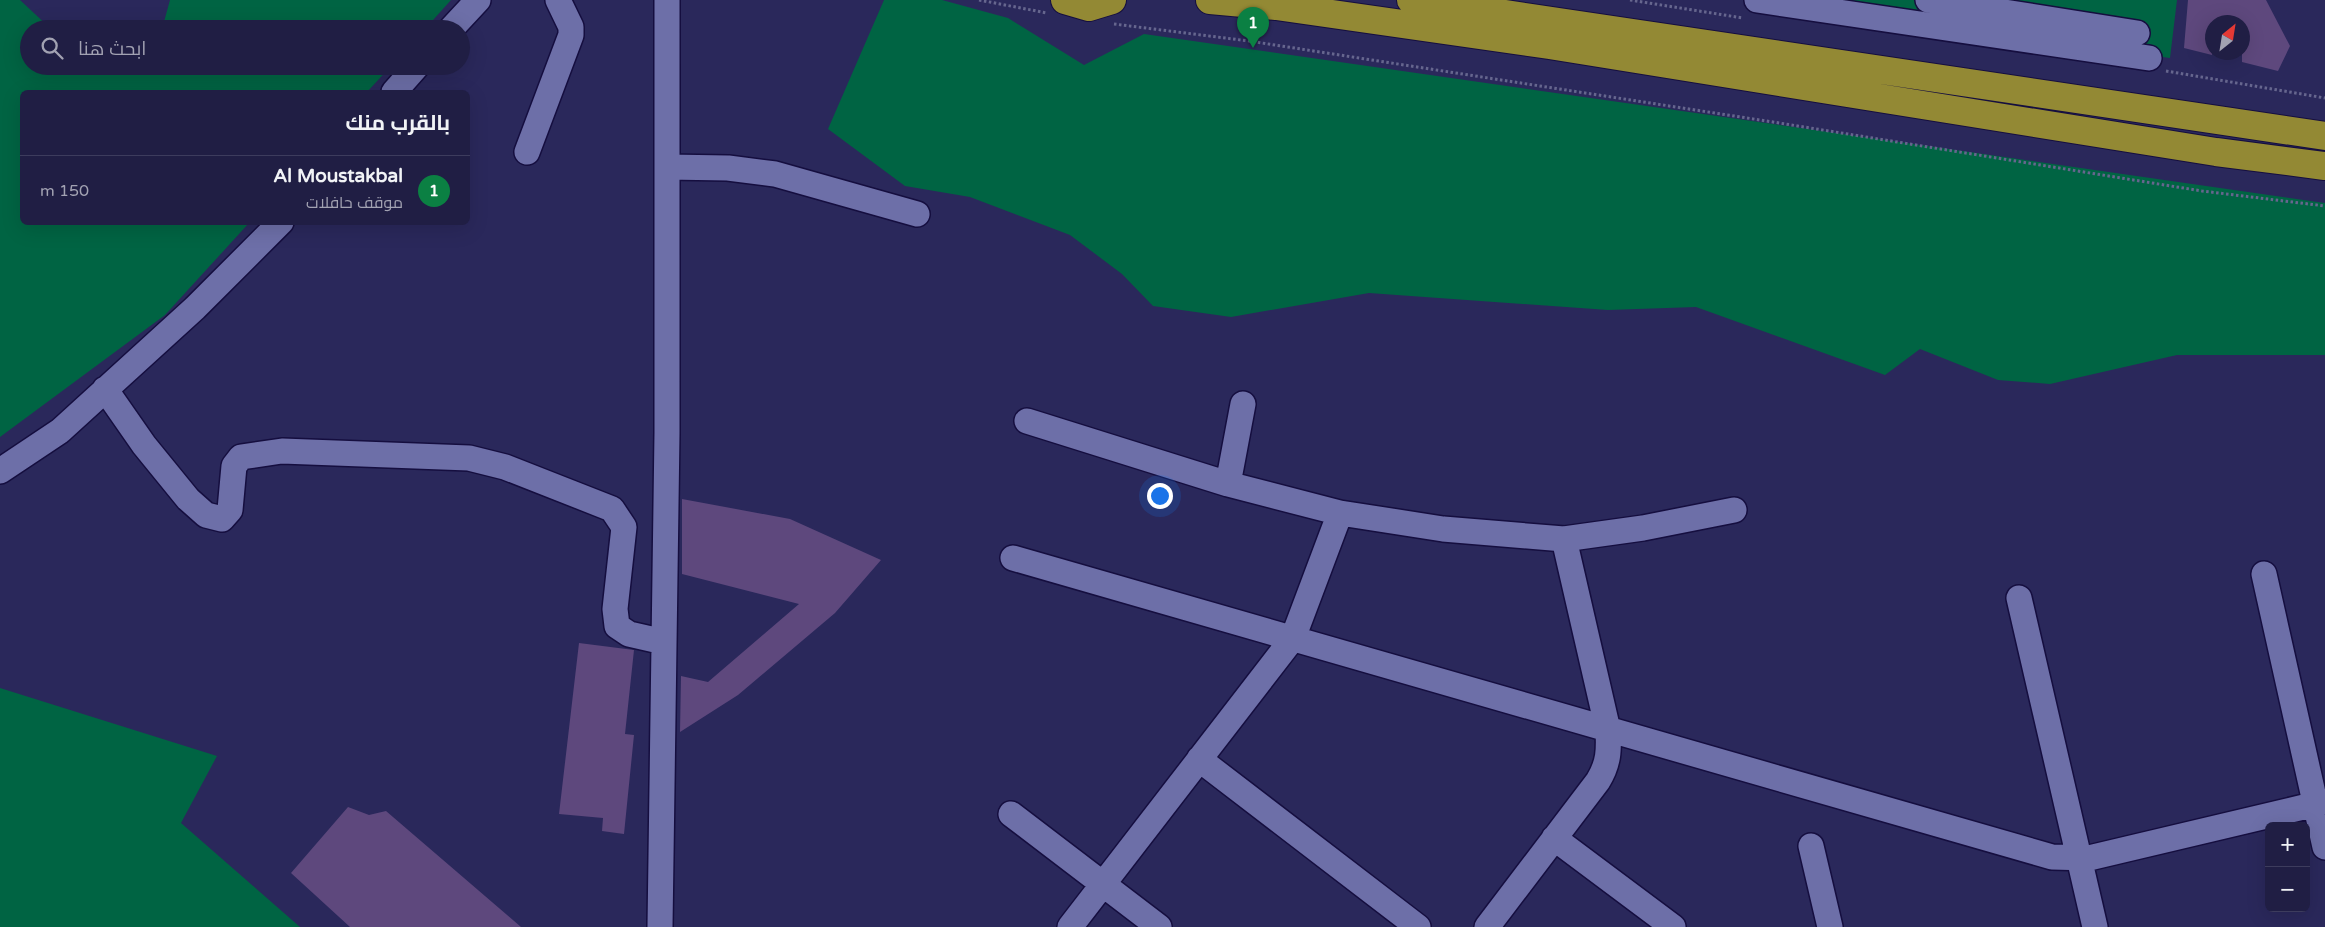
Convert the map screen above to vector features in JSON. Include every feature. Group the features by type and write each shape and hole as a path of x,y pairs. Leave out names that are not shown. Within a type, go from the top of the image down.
{"highway":[{"path":"1210,0 1276,6 1549,45 2216,152 2325,166"},
{"path":"1411,0 2325,136"},
{"path":"1061,8 1089,7 1109,12"}],"street":[{"path":"459,20 478,0"},
{"path":"527,152 570,35 571,27 558,0"},
{"path":"660,927 664,642 667,0"},
{"path":"1757,0 2149,58"},
{"path":"1928,0 2137,33"},
{"path":"396,90 409,75"},
{"path":"667,166 728,168 775,174 917,214"},
{"path":"0,471 60,431 200,302 278,225"},
{"path":"105,389 144,445 188,499 206,515 222,519 230,510 234,466 241,457 282,451 469,458 513,470 612,509 624,527 616,600 616,626 629,634 664,642"},
{"path":"1228,484 1243,404"},
{"path":"1027,421 1228,484 1340,513 1443,530 1564,539 1643,528 1734,510"},
{"path":"1070,927 1293,638 1340,513"},
{"path":"1487,927 1606,769 1610,755 1608,730 1564,539"},
{"path":"1013,558 2030,852 2079,858 2106,854 2320,803"},
{"path":"2264,574 2320,803 2325,847"},
{"path":"2019,598 2095,927"},
{"path":"1199,759 1418,927"},
{"path":"1011,814 1159,927"},
{"path":"1554,838 1673,927"},
{"path":"1811,846 1830,927"}],"path":[{"path":"979,0 1061,8"},
{"path":"1109,12 1249,41 1783,123 2202,191 2325,206"}],"green space":[{"path":"0,0 20,0 41,20 20,20 20,75 383,75 369,90 20,90 20,225 247,225 165,315 0,437"},
{"path":"170,0 451,0 433,20 164,20"},
{"path":"884,0 942,0 1008,18 1084,65 1144,34 2325,203 2325,355 2177,355 2050,384 1998,380 1920,349 1885,375 1696,307 1608,310 1369,293 1231,317 1153,306 1122,274 1070,235 970,197 905,186 828,129"},
{"path":"1817,0 2177,0 2170,58 1815,10"},
{"path":"0,688 217,756 181,823 300,927 0,927"}],"building":[{"path":"2188,0 2266,0 2290,46 2278,71 2242,62 2242,60 2250,60 2250,15 2205,15 2205,53 2184,48"},
{"path":"682,499 790,519 881,560 835,613 738,695 680,732 681,676 708,682 799,604 682,574"},
{"path":"579,643 634,650 625,734 634,735 624,834 602,831 603,818 559,814"},
{"path":"348,807 369,815 386,811 521,927 350,927 291,873"}],"place":[{"name":"Al Moustakbal","path":"1253,48"}]}
